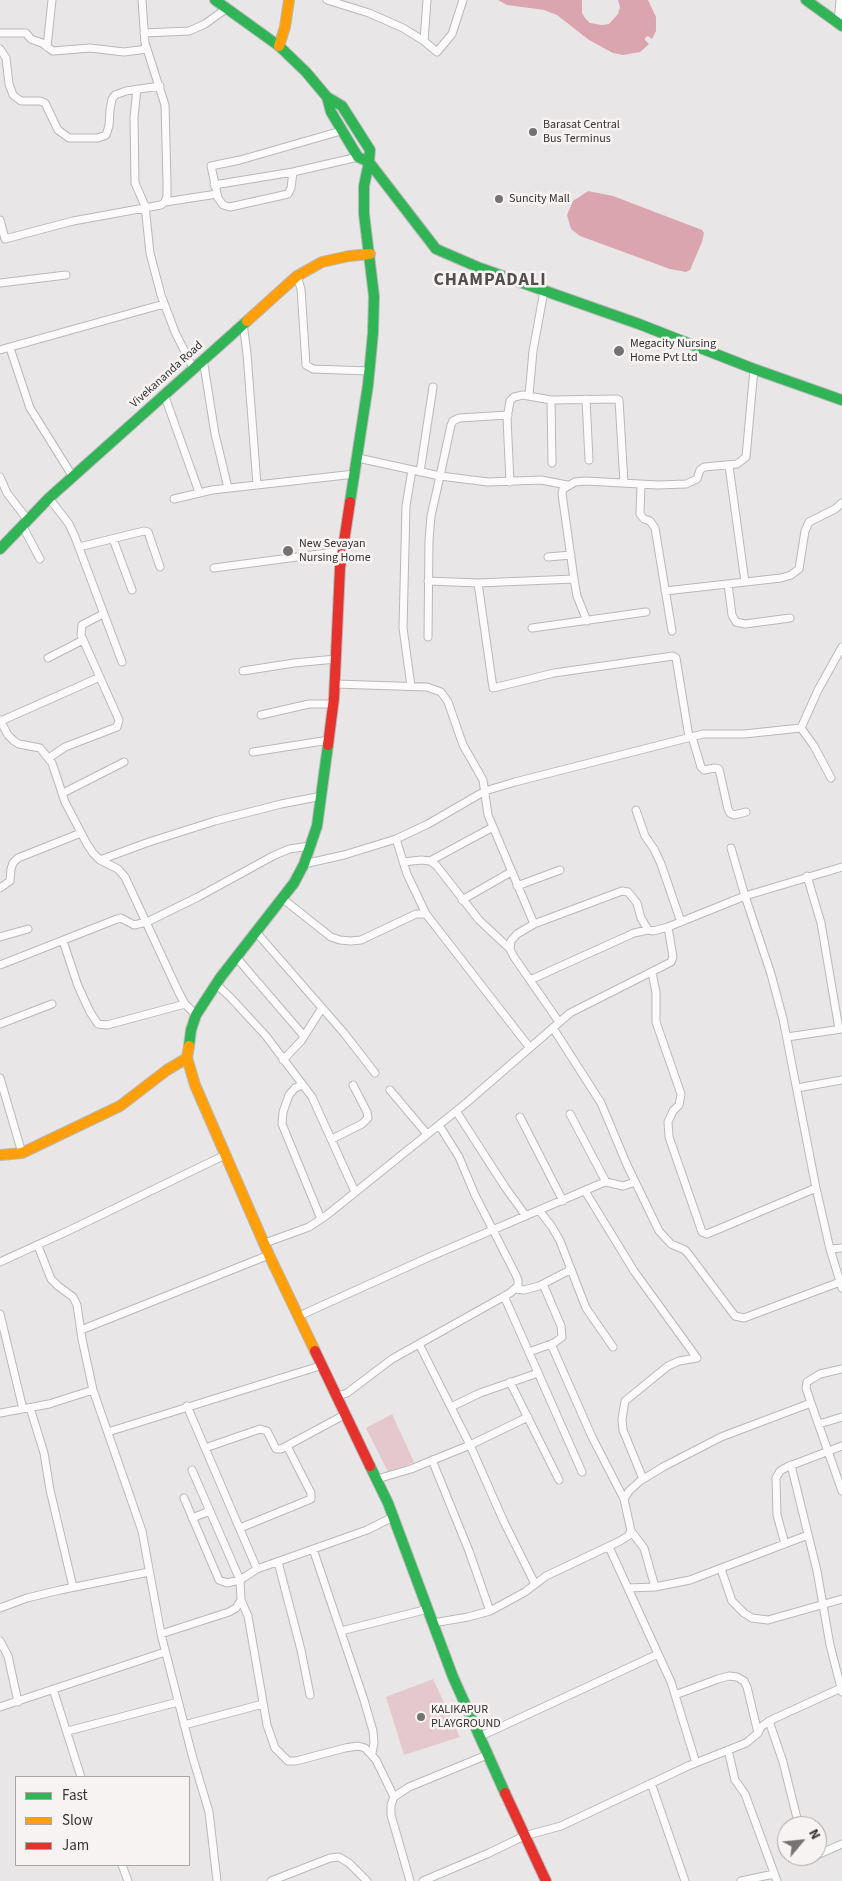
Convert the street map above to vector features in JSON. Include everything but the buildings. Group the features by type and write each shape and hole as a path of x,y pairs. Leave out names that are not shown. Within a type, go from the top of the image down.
{"main road":[{"path":"215,0 279,46 306,72 327,97 342,106 370,150 364,186 364,214 374,296 369,371 358,458 342,551 336,609 335,684 317,826 304,864 294,883 236,957 196,1014 191,1030 187,1058 195,1085 269,1255 377,1479 453,1677 546,1881"},
{"path":"279,46 285,27 289,0"},
{"path":"806,0 840,25"},
{"path":"327,97 331,112 358,157 369,162 436,249 480,268 638,324 754,369 842,400"},
{"name":"Vivekananda Road","path":"0,549 49,498 297,276 322,262 370,254"},
{"path":"0,1155 22,1153 120,1106 167,1070 187,1058"}],"street":[{"path":"47,47 52,0"},
{"path":"142,0 147,50 165,105 167,182 165,202"},
{"path":"327,0 376,16 403,28 437,52 452,34 463,0"},
{"path":"424,41 427,0"},
{"path":"840,0 840,25"},
{"path":"144,33 189,31 205,24 227,8"},
{"path":"0,33 26,33 31,39 42,43 54,52 90,48 124,52 147,50"},
{"path":"0,49 6,58 12,95 21,101 40,101 45,103 58,130 68,138 98,138 106,135 110,126 112,99 115,95 137,89 160,86"},
{"path":"137,89 134,117 134,172 136,187 146,206 150,253 164,304 175,332 193,368"},
{"path":"293,172 290,192 283,196 230,207 223,205 217,194 211,166 240,160 341,131"},
{"path":"214,184 293,172 358,157"},
{"path":"0,220 5,239 74,221 165,202 217,194"},
{"path":"0,282 66,275"},
{"path":"297,276 301,289 306,365 313,369 369,371"},
{"path":"529,395 533,351 544,291"},
{"path":"0,350 164,304"},
{"path":"243,323 247,354 256,485"},
{"path":"10,348 22,389 30,408 73,477"},
{"path":"203,359 216,434 228,488"},
{"path":"358,458 440,476 488,482 542,480 568,485 586,481 686,484 697,479 700,470 704,467 738,464 746,457 754,369"},
{"path":"420,472 432,387"},
{"path":"164,394 199,492"},
{"path":"510,482 508,415 510,401 514,397 529,395 551,400 619,400 624,483"},
{"path":"586,399 589,460"},
{"path":"551,400 552,463"},
{"path":"428,637 431,516 450,425 459,418 508,415"},
{"path":"729,466 745,582"},
{"path":"411,686 403,619 406,506 412,470"},
{"path":"174,499 199,492 355,474"},
{"path":"0,477 24,522 40,559"},
{"path":"641,484 640,514 644,519 650,521 655,528 672,631"},
{"path":"568,485 563,489 562,494 577,596 587,621"},
{"path":"49,498 68,524 79,547 122,662"},
{"path":"665,591 781,578 791,574 799,569 805,531 809,522 835,509 842,503"},
{"path":"79,547 144,531 148,532 160,567"},
{"path":"113,538 132,590"},
{"path":"214,568 342,551"},
{"path":"548,557 571,554"},
{"path":"428,581 478,583 574,579"},
{"path":"478,583 493,688 554,674 673,656 676,658 691,737 701,767 704,770 719,769 730,812 734,815 746,812"},
{"path":"728,584 732,615 736,622 745,624 790,618"},
{"path":"532,628 646,612"},
{"path":"49,758 65,747 117,727 119,720 81,636 82,625 103,614"},
{"path":"48,658 83,640"},
{"path":"800,728 818,690 842,647"},
{"path":"243,670 336,659"},
{"path":"100,677 0,720 8,735 14,741 19,744 40,748 49,758 81,833 93,853 100,860 118,869 125,877 176,987 185,1004 196,1014"},
{"path":"335,684 427,687 441,692 448,702 463,745 483,780 488,815 534,924"},
{"path":"261,715 309,704 333,704"},
{"path":"304,864 344,855 396,839 428,824 485,791 577,765 712,733 744,734 800,728"},
{"path":"800,728 814,746 831,778"},
{"path":"253,752 329,740"},
{"path":"63,793 124,762"},
{"path":"100,860 216,821 280,804 322,796"},
{"path":"636,810 645,836 661,864 681,922"},
{"path":"403,862 430,861 493,827"},
{"path":"0,888 10,881 10,870 18,858 81,833"},
{"path":"396,839 403,862 426,914 530,1048"},
{"path":"0,965 117,919 121,918 134,926 147,922 198,897 273,856 289,849 310,846"},
{"path":"430,861 441,869 462,900 490,931 510,949 530,980 601,1102 635,1182 659,1231 671,1244 685,1250 735,1316 744,1318 841,1285 830,1249 816,1188 797,1088 771,974 731,848"},
{"path":"530,980 634,933 648,930 659,931 745,896 842,867"},
{"path":"517,886 560,870"},
{"path":"462,900 511,872"},
{"path":"786,1037 840,1029 821,923 807,876"},
{"path":"510,949 510,941 534,924 622,891 628,892 637,903 641,918 648,930"},
{"path":"283,899 331,937 351,942 361,940 416,914 426,914"},
{"path":"265,1243 309,1227 321,1219 456,1111 570,1013 671,962 673,958 668,928"},
{"path":"0,937 28,929"},
{"path":"256,932 322,1008 375,1074"},
{"path":"63,941 78,986 98,1024 107,1025 185,1004"},
{"path":"236,957 304,1036"},
{"path":"652,973 656,992 656,1022 681,1094 679,1105 672,1113 668,1122 669,1137 702,1232 707,1234 816,1188"},
{"path":"216,984 249,1018 316,1104 355,1192"},
{"path":"0,1024 52,1004"},
{"path":"283,1060 304,1036 322,1008"},
{"path":"0,1078 22,1153"},
{"path":"797,1088 842,1080"},
{"path":"301,1083 289,1096 283,1112 282,1124 321,1219"},
{"path":"332,1140 362,1124 368,1118 367,1112 353,1085"},
{"path":"390,1090 427,1134"},
{"path":"456,1111 526,1216"},
{"path":"570,1114 606,1182"},
{"path":"520,1117 563,1200"},
{"path":"337,1396 357,1387 392,1360 504,1296 518,1286 518,1280 492,1230 459,1157 439,1124"},
{"path":"0,1262 38,1246 225,1155"},
{"path":"299,1316 427,1258 606,1182 623,1186 635,1182"},
{"path":"585,1191 634,1271 697,1358 679,1361 668,1366 626,1401 622,1419 624,1430 643,1479"},
{"path":"539,1210 560,1241 586,1308 613,1347"},
{"path":"38,1246 51,1279 73,1297 78,1305 93,1390 142,1531 165,1652 209,1812 217,1881"},
{"path":"830,1249 842,1248"},
{"path":"81,1330 269,1255"},
{"path":"515,1289 524,1290 543,1284 570,1270"},
{"path":"529,1352 559,1340 562,1332 543,1284"},
{"path":"504,1296 582,1472"},
{"path":"0,1314 26,1408 44,1453 50,1490 73,1587"},
{"path":"419,1344 470,1445 504,1522 535,1584"},
{"path":"551,1344 592,1437 624,1499 631,1531 644,1548 655,1587"},
{"path":"108,1432 323,1365"},
{"path":"842,1369 820,1374 807,1382 806,1388 842,1491"},
{"path":"451,1407 480,1393 538,1373"},
{"path":"510,1382 559,1480"},
{"path":"0,1413 49,1404 93,1390"},
{"path":"624,1499 629,1491 643,1479 720,1437 811,1404"},
{"path":"187,1406 257,1569"},
{"path":"205,1448 260,1429 266,1432 276,1449 281,1449 346,1414"},
{"path":"377,1479 470,1445 528,1417"},
{"path":"819,1424 842,1417"},
{"path":"240,1528 310,1499 311,1492 287,1446"},
{"path":"785,1544 777,1515 776,1478 780,1471 828,1450 842,1446"},
{"path":"432,1460 466,1543 490,1611"},
{"path":"423,1881 489,1854 524,1836 561,1826 651,1783 746,1743 758,1734 761,1727 769,1721 841,1690 830,1645 817,1571 791,1465"},
{"path":"192,1470 240,1580 241,1600 245,1606 252,1631 263,1704 270,1736 275,1748 288,1761 305,1760 345,1748 358,1746 365,1748 372,1753 394,1797"},
{"path":"184,1498 219,1580 227,1583 240,1580 257,1569 367,1530 393,1517"},
{"path":"192,1518 210,1511"},
{"path":"433,1623 490,1611 525,1592 546,1576 609,1547 628,1536 631,1531"},
{"path":"628,1588 675,1584 721,1569 808,1535"},
{"path":"609,1547 675,1694 696,1763"},
{"path":"313,1549 373,1731 374,1743 372,1753"},
{"path":"278,1562 310,1695"},
{"path":"721,1569 732,1601 752,1618 768,1620 842,1599"},
{"path":"0,1608 26,1598 149,1572"},
{"path":"161,1634 229,1612 236,1608 241,1600"},
{"path":"341,1631 428,1609"},
{"path":"0,1641 8,1656 18,1702"},
{"path":"0,1707 165,1652"},
{"path":"479,1737 658,1654"},
{"path":"675,1694 718,1679 729,1676 737,1677 744,1681 747,1687 758,1734"},
{"path":"53,1689 68,1731 81,1776"},
{"path":"68,1731 178,1702"},
{"path":"184,1725 263,1704"},
{"path":"769,1721 783,1762 796,1816"},
{"path":"728,1750 735,1780 745,1794 777,1881"},
{"path":"410,1881 391,1814 391,1804 394,1797 409,1787 487,1755"},
{"path":"651,1783 685,1881"},
{"path":"827,1851 842,1844"},
{"path":"271,1881 330,1858 339,1858 349,1863 367,1881"},
{"path":"122,1866 128,1881"},
{"path":"741,1881 774,1874"}],"shaded area":[{"path":"498,0 582,0 582,13 585,18 590,23 602,25 609,24 618,14 620,7 618,0 648,0 656,17 656,31 652,39 648,36 645,38 649,44 640,52 623,55 613,53 589,40 557,15 544,10 507,5"},
{"path":"588,191 613,196 702,230 704,233 702,242 690,270 686,272 670,269 580,236 571,229 567,215 573,201"},
{"path":"392,1414 414,1462 389,1474 366,1428"},
{"name":"KALIKAPUR PLAYGROUND","path":"433,1679 460,1737 404,1755 386,1697"}],"traffic: fast":[{"path":"215,0 279,46 306,72 327,97 342,106 370,150 369,162"},
{"path":"806,0 842,26"},
{"path":"327,97 331,112 358,157 369,162 436,249 480,268 639,324 754,369 842,400"},
{"path":"350,502 368,385 373,333 374,296 364,214 364,186 369,162"},
{"path":"0,549 49,498 247,321"},
{"path":"189,1046 191,1030 196,1015 220,978 294,883 304,864 317,826 328,745"},
{"path":"370,1466 388,1503 453,1677 505,1793"}],"traffic: slow":[{"path":"279,46 285,27 289,0"},
{"path":"247,321 297,276 322,262 370,254"},
{"path":"189,1046 187,1058 195,1085 269,1255 315,1351"},
{"path":"0,1155 22,1153 120,1106 167,1070 187,1058"}],"traffic: jam":[{"path":"328,745 334,698 340,568 350,502"},
{"path":"315,1351 370,1466"},
{"path":"505,1793 546,1881"}],"place":[{"name":"Barasat Central Bus Terminus","path":"533,132"},
{"name":"Suncity Mall","path":"499,199"},
{"name":"Megacity Nursing Home Pvt Ltd","path":"619,351"},
{"name":"New Sevayan Nursing Home","path":"288,551"},
{"name":"KALIKAPUR PLAYGROUND","path":"421,1717"}],"district":[{"name":"CHAMPADALI","path":"490,281"}]}
